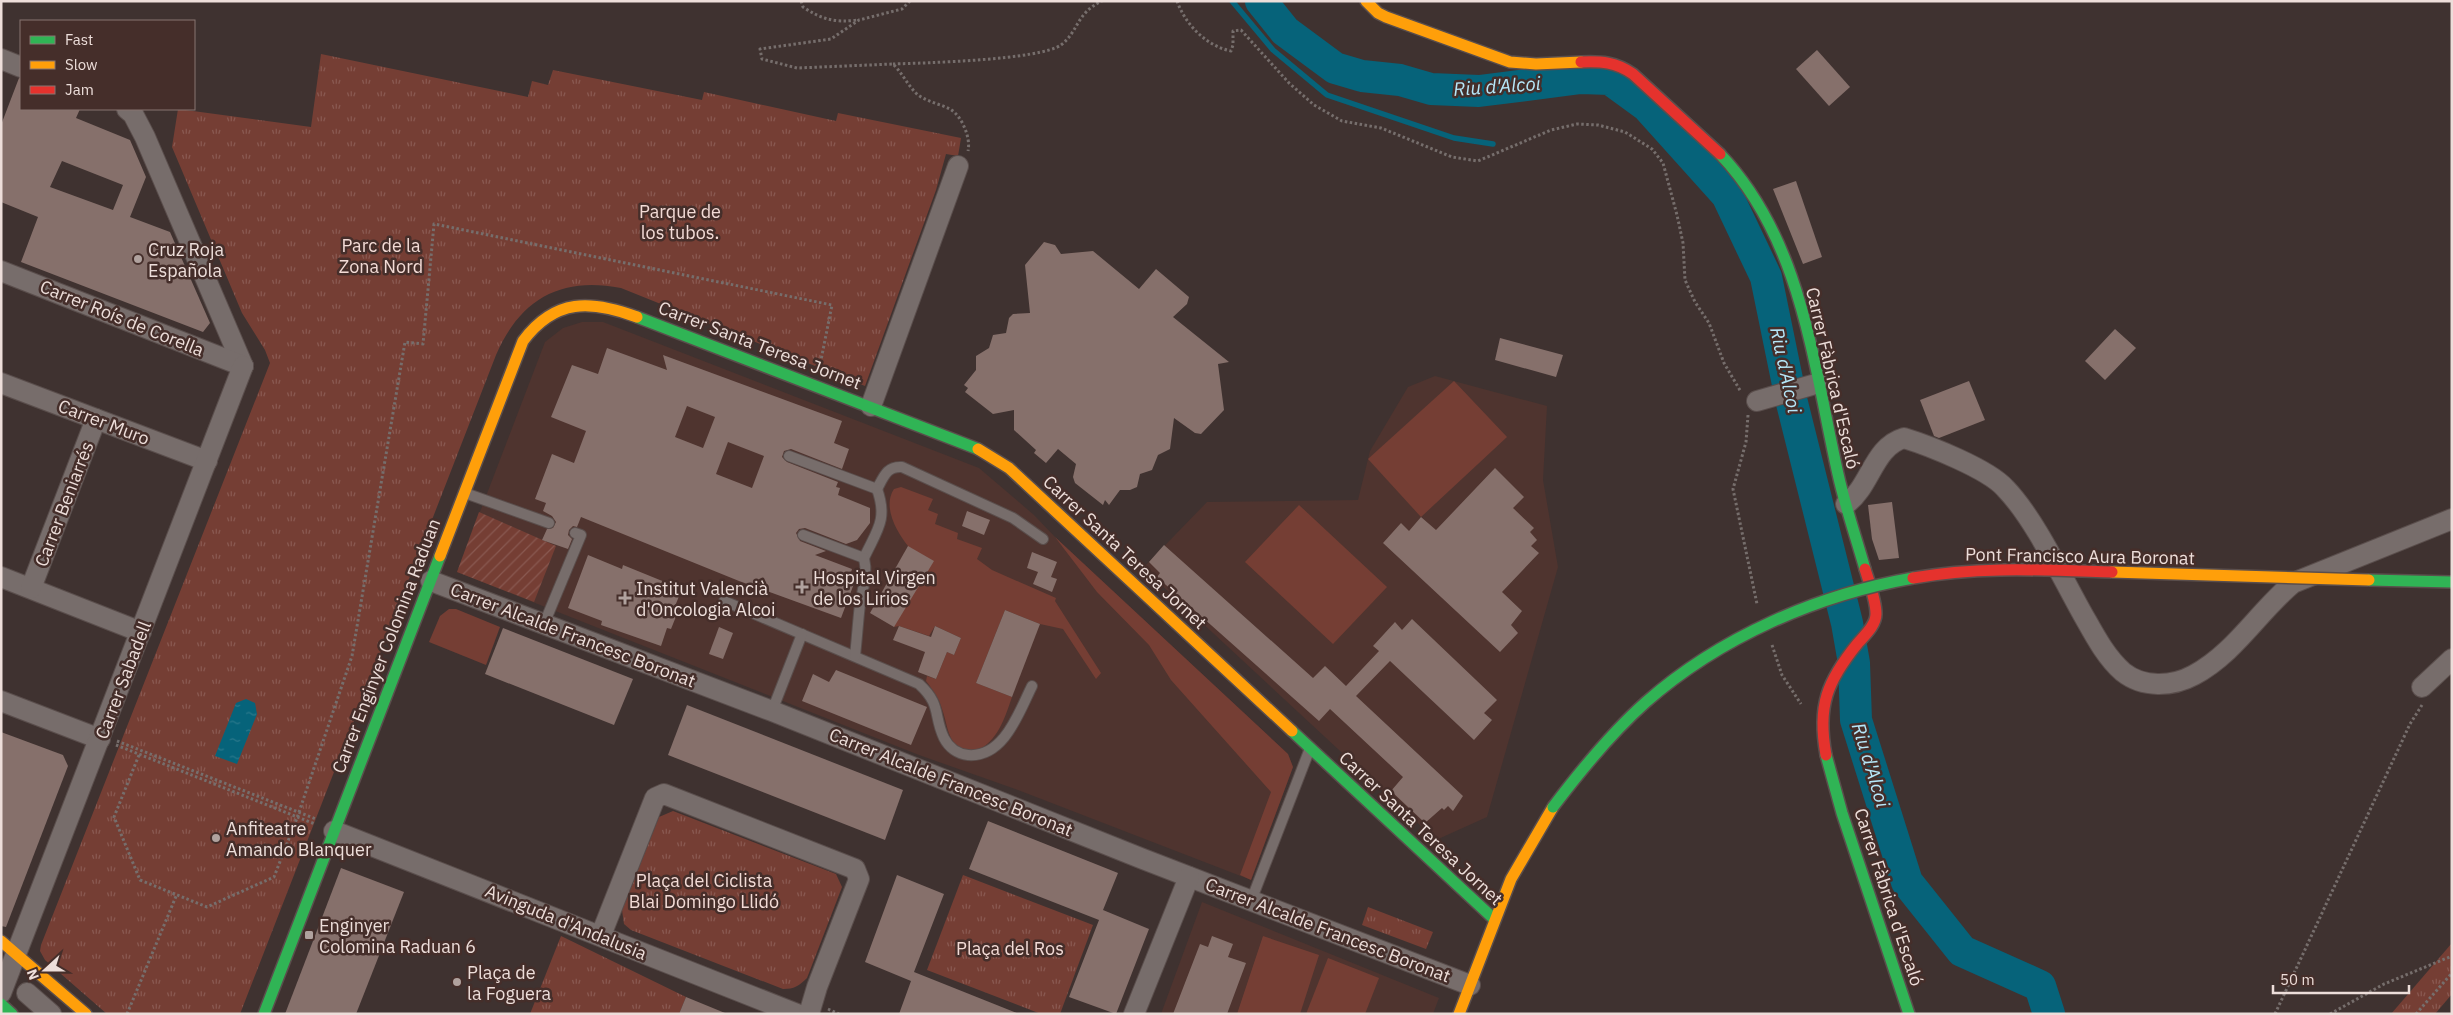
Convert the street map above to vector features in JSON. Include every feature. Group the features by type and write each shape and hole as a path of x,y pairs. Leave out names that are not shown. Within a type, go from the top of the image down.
{"street":[{"name":"Carrer Fàbrica d'Escaló","path":"1366,1 1378,13 1386,17 1510,62 1536,64 1600,61 1620,65 1633,74 1720,155 1751,193 1762,211 1783,257 1808,331 1846,504 1875,606 1874,624 1834,676 1824,699 1822,726 1828,761 1842,812 1909,1014"},
{"path":"1,59 20,66"},
{"path":"128,110 133,114 145,137 243,366"},
{"path":"872,406 958,166"},
{"name":"Carrer Roís de Corella","path":"1,271 243,366"},
{"name":"Carrer Santa Teresa Jornet","path":"563,308 584,304 605,306 872,406 967,444 1009,468 1494,920 1459,1014"},
{"name":"Carrer Enginyer Colomina Raduan","path":"264,1014 523,341 538,321 563,308"},
{"name":"Carrer Sabadell","path":"1,993 18,955 243,366"},
{"name":"Carrer Muro","path":"1,383 208,461"},
{"path":"1749,403 1819,383"},
{"name":"Carrer Beniarrés","path":"31,588 96,420"},
{"path":"1846,504 1862,489 1885,448 1893,441 1904,438 1994,478 2025,512 2096,637 2112,660 2124,672 2136,680 2162,684 2178,681 2206,668 2237,641 2279,595 2293,583 2452,519"},
{"name":"Pont Francisco Aura Boronat","path":"1494,920 1522,859 1553,807 1614,734 1646,702 1716,652 1751,632 1825,598 1894,580 1972,569 2452,582"},
{"path":"1,577 141,632"},
{"name":"Carrer Alcalde Francesc Boronat","path":"430,581 772,711 1251,901 1470,985"},
{"path":"2423,694 2452,659"},
{"path":"1,701 100,739"},
{"path":"601,935 655,798 664,794 855,869 859,879 817,987 809,1014"},
{"name":"Avinguda d'Andalusia","path":"334,830 797,1014"},
{"path":"1134,1014 1189,876"},
{"path":"1,942 86,1014"},
{"path":"26,993 51,1014"},
{"path":"1,1004 12,1014"}],"lane":[{"path":"789,456 877,488"},
{"path":"855,656 861,598 866,582 867,569 864,558 882,520 882,507 877,488 886,471 902,467 1012,518 1043,539"},
{"path":"464,492 549,523"},
{"path":"544,624 581,535 575,533"},
{"path":"803,534 864,558"},
{"path":"724,602 913,681 927,692 938,712 943,737 948,745 962,754 974,755 984,752 1003,739 1032,686"},
{"path":"772,711 802,634"},
{"path":"1251,901 1311,748"}],"path":[{"path":"801,1 802,7 817,16 833,22 859,20 902,9 910,1"},
{"path":"859,20 831,39 760,49 762,60 797,68 966,61 1048,51 1060,45 1071,34 1085,11 1102,1"},
{"path":"1177,1 1194,30 1223,50 1231,52 1233,31 1241,30 1289,84 1314,105 1342,121 1381,128 1452,157 1478,161 1551,130 1577,124 1625,132 1652,149 1663,163 1677,215 1684,243 1685,280 1694,302 1709,324 1724,363 1749,403 1746,442 1733,489 1758,606"},
{"path":"893,64 917,94 925,100 952,110 958,117 965,130 969,146 958,166"},
{"path":"1770,641 1782,675 1804,708 1822,726"},
{"path":"2275,1014 2423,694"},
{"path":"121,742 153,754"},
{"path":"119,747 297,818 334,830"},
{"path":"139,755 114,817 140,880 207,907 274,877 297,818"},
{"path":"126,1014 177,894"},
{"path":"2330,1014 2384,984 2452,956"},
{"path":"2416,1014 2452,973"}],"shaded area":[{"name":"Hospital Virgen de los Lirios","path":"582,322 603,322 979,468 1034,515 1055,537 1288,754 1293,767 1251,880 1018,790 919,755 457,572 545,342 563,328"},
{"path":"1435,376 1547,406 1543,480 1558,567 1487,817 1436,840 1143,568 1207,502 1358,500 1370,451 1408,387"},
{"path":"1202,902 1439,998 1433,1014 1161,1014"}],"green space":[{"name":"Parc de la Zona Nord","path":"321,54 528,97 532,81 548,85 553,70 702,100 704,92 836,121 838,113 961,138 958,156 946,154 936,190 865,386 621,288 599,285 561,289 545,296 530,306 517,319 496,355 240,1014 107,1014 45,960 40,951 41,945 270,363 265,350 242,313 172,147 178,110 311,127"},
{"path":"1454,381 1507,437 1421,517 1368,459"},
{"path":"901,487 933,499 928,510 938,514 935,524 958,533 957,539 982,548 977,559 992,570 1056,598 1055,601 1101,673 1096,679 1063,629 1040,624 1005,610 976,683 1012,697 1003,722 995,736 975,752 959,747 954,742 948,731 939,701 926,681 927,676 936,679 947,652 954,655 961,638 935,626 929,636 899,626 894,627 908,546 899,534 892,519 890,504 894,489"},
{"path":"1299,505 1387,587 1333,644 1245,562"},
{"path":"479,512 556,546 534,602 457,572"},
{"path":"1055,537 1288,754 1293,767 1251,880 1240,875 1271,792 1171,680 1149,645 1097,592"},
{"path":"449,609 456,609 500,627 486,665 429,642 440,616"},
{"name":"Plaça del Ciclista Blai Domingo Llidó","path":"673,811 836,874 842,887 807,978 801,983 793,988 783,989 631,930 624,924 622,910 659,817"},
{"name":"Plaça del Ros","path":"963,875 1093,925 1060,1014 1041,1014 927,970"},
{"path":"1368,907 1433,932 1426,949 1362,925"},
{"path":"561,936 686,997 679,1014 530,1014"},
{"path":"1263,936 1319,955 1300,1014 1237,1014"},
{"path":"2452,943 2452,994 2435,1014 2391,1014"},
{"path":"1328,958 1379,978 1365,1014 1306,1014"}],"water":[{"path":"246,699 255,703 257,714 237,764 215,756 236,703"}],"building":[{"path":"1817,50 1850,87 1829,106 1796,69"},
{"path":"19,78 20,110 80,110 76,118 130,140 146,177 130,217 170,232 210,323 203,332 21,262 38,217 1,202 1,125","holes":["62,161 123,185 113,210 50,187"]},
{"path":"1796,181 1822,257 1803,264 1773,189"},
{"path":"1044,242 1055,245 1061,254 1093,251 1139,289 1156,269 1189,297 1187,304 1173,317 1229,362 1218,364 1224,410 1201,434 1195,433 1174,418 1170,449 1158,455 1152,470 1140,474 1137,487 1130,490 1120,490 1109,505 1105,500 1103,505 1075,483 1073,477 1076,464 1058,449 1046,463 1034,453 1036,450 1014,430 1014,410 993,414 965,392 968,388 964,385 976,370 976,356 989,348 993,335 1006,333 1009,318 1013,314 1030,313 1025,265"},
{"path":"2115,329 2136,348 2105,380 2085,361"},
{"path":"1500,338 1563,355 1556,377 1495,360"},
{"path":"607,348 667,370 663,355 842,421 834,443 849,449 842,469 791,449 784,451 782,457 787,462 838,482 836,487 840,488 838,495 870,508 870,523 857,540 846,544 805,528 799,529 796,533 800,541 826,551 815,555 852,569 849,579 855,581 841,618 739,581 581,517 577,527 573,526 569,530 568,535 572,539 568,549 542,540 547,529 553,528 556,522 552,516 543,511 546,503 535,499 552,454 574,463 586,431 551,417 572,365 598,374","holes":["687,406 715,417 703,448 675,437","728,442 764,456 752,488 716,474"]},
{"path":"1969,381 1985,420 1939,438 1934,436 1920,400"},
{"path":"1495,468 1524,497 1513,508 1534,528 1530,532 1537,540 1531,546 1539,553 1502,592 1522,611 1511,625 1518,633 1500,652 1383,543 1401,523 1409,531 1421,517 1436,530"},
{"path":"1892,502 1899,558 1879,560 1872,539 1868,505"},
{"path":"967,511 990,520 984,535 962,526"},
{"path":"1164,545 1313,678 1325,666 1346,686 1379,651 1373,646 1395,622 1402,630 1412,619 1497,700 1484,713 1492,720 1474,740 1390,661 1356,696 1463,796 1453,811 1448,806 1444,810 1442,808 1425,823 1391,791 1403,777 1330,709 1319,721 1157,577 1160,573 1149,562"},
{"path":"908,546 934,561 894,627 870,613"},
{"path":"1032,552 1057,562 1051,577 1057,579 1052,592 1033,584 1038,572 1027,568"},
{"name":"Institut Valencià d'Oncologia Alcoi","path":"588,555 622,569 623,565 682,589 675,606 679,609 671,629 667,628 661,646 601,625 602,621 568,608"},
{"path":"1005,610 1040,624 1012,697 976,683"},
{"path":"899,626 931,637 935,626 961,638 954,655 947,652 936,679 918,672 925,652 893,640"},
{"path":"719,627 733,633 723,659 709,654"},
{"path":"503,628 633,679 614,725 485,674"},
{"path":"836,670 927,707 911,745 802,701 813,674 829,682"},
{"path":"687,705 903,790 885,840 668,755"},
{"path":"1,732 63,755 68,766 6,927 1,926"},
{"path":"988,821 1118,873 1103,910 1149,929 1116,1014 1069,997 1099,920 969,869"},
{"path":"341,868 404,892 356,1014 285,1014"},
{"path":"897,875 944,894 914,972 1019,1014 899,1014 911,981 865,962"},
{"path":"1212,936 1233,944 1228,957 1246,963 1227,1014 1173,1014 1200,944 1208,947"},
{"path":"686,997 725,1013 725,1014 679,1014"}],"waterway":[{"path":"1232,1 1273,50 1327,95 1454,138 1493,144"},
{"name":"Riu d'Alcoi","path":"1261,1 1285,31 1335,68 1362,76 1400,80 1431,89 1479,91 1581,78 1610,79 1647,106 1727,195 1766,277 1791,399 1847,623 1854,663 1856,720 1907,882 1962,951 2040,986 2049,1014"}],"traffic: fast":[{"path":"1720,154 1748,188 1770,225 1787,264 1811,347 1847,510 1865,569"},
{"path":"637,317 978,449"},
{"path":"264,1014 440,556"},
{"path":"1553,807 1597,752 1633,714 1675,679 1705,658 1771,622 1806,608 1841,595 1913,578"},
{"path":"2369,580 2452,582"},
{"path":"1292,731 1494,919"},
{"path":"1826,755 1842,813 1909,1014"},
{"path":"1,1004 12,1014"}],"traffic: slow":[{"path":"1366,1 1378,13 1386,17 1510,62 1536,64 1581,62"},
{"path":"440,556 523,341 535,327 548,317 561,310 575,306 604,308 637,317"},
{"path":"978,449 1009,468 1292,731"},
{"path":"2112,572 2369,580"},
{"path":"1459,1014 1511,879 1553,807"},
{"path":"1,941 86,1014"}],"traffic: jam":[{"path":"1581,62 1608,63 1627,70 1720,154"},
{"path":"1826,755 1823,722 1827,695 1832,682 1847,657 1870,630 1876,618 1875,603 1865,569"},
{"path":"1913,578 1987,570 2112,572"}],"place":[{"name":"Cruz Roja Española","path":"138,259"},
{"name":"Hospital Virgen de los Lirios","path":"802,587"},
{"name":"Institut Valencià d'Oncologia Alcoi","path":"625,598"},
{"name":"Anfiteatre Amando Blanquer","path":"216,838"},
{"name":"Enginyer Colomina Raduan 6","path":"309,935"},
{"name":"Plaça de la Foguera","path":"457,982"}],"park label":[{"name":"Parque de los tubos.","path":"680,221"}]}
